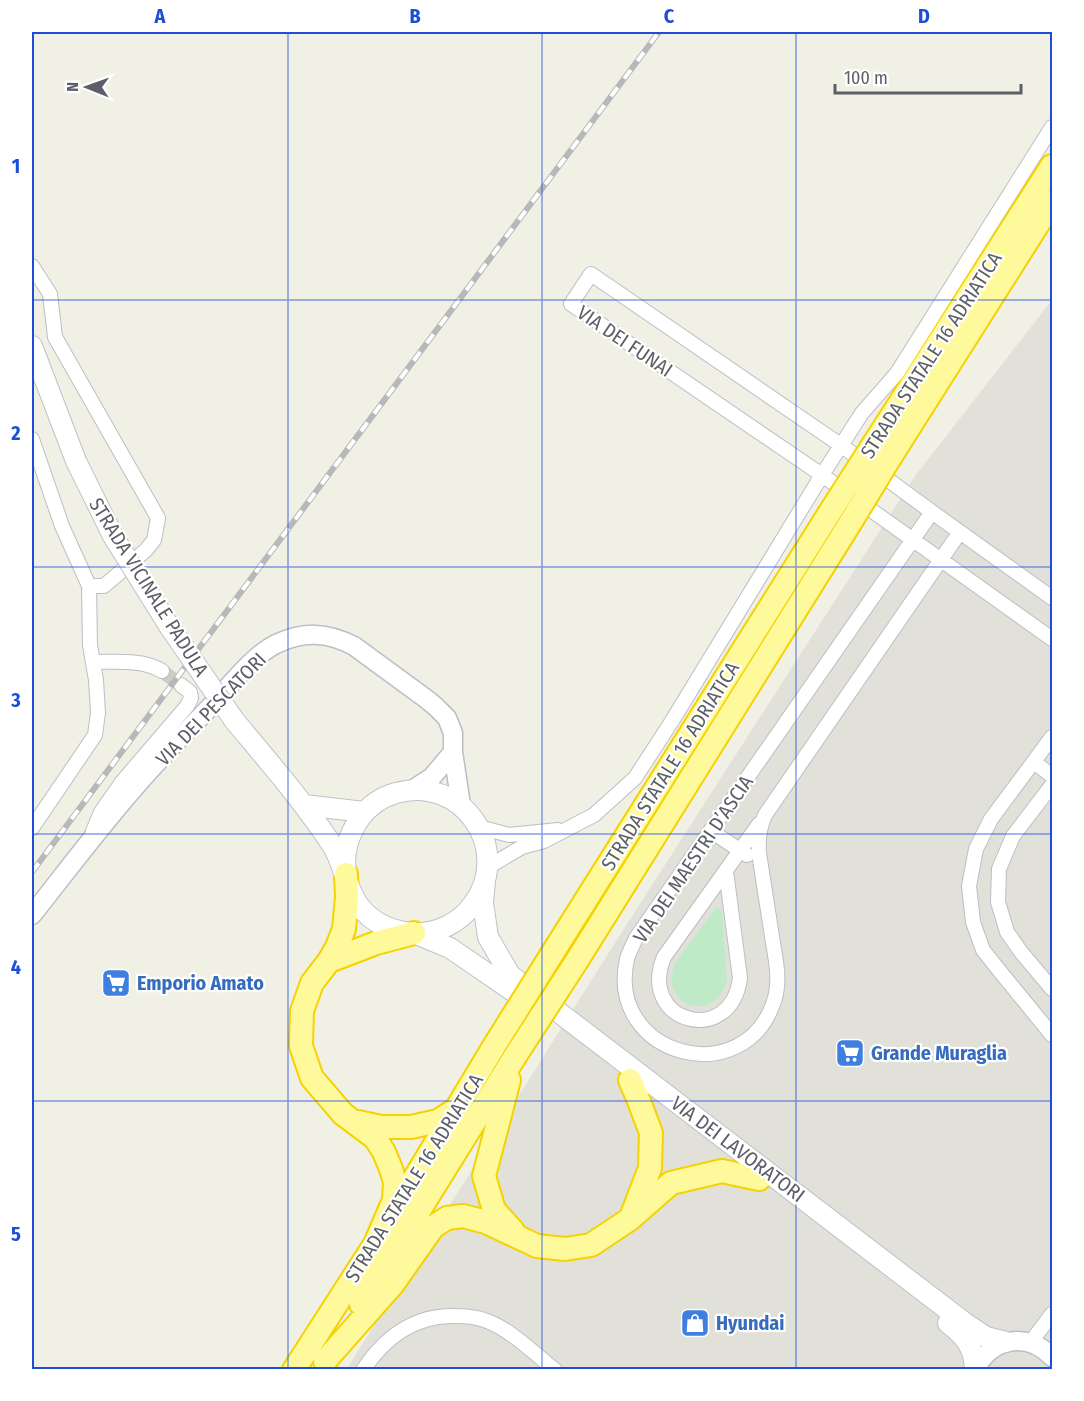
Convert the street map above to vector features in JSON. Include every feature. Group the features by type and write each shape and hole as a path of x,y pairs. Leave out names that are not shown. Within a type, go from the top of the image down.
{"highway":[{"name":"STRADA STATALE 16 ADRIATICA","path":"294,1370 375,1244 555,949 882,451 1053,166"},
{"name":"STRADA STATALE 16 ADRIATICA","path":"882,451 1053,202"},
{"name":"STRADA STATALE 16 ADRIATICA","path":"322,1365 578,959 842,514"},
{"path":"346,874 347,897 344,929 329,961 312,983 302,1011 301,1046 312,1078 343,1114 375,1138 384,1152 395,1182 394,1200 375,1244"},
{"path":"329,961 363,947 414,933"},
{"path":"514,1058 484,1176 494,1210 518,1236"},
{"path":"630,1080 651,1133 650,1168 630,1219"},
{"path":"343,1114 360,1122 381,1127 411,1127 438,1121 457,1109"},
{"path":"322,1365 393,1284 433,1227 447,1218 463,1216 486,1222 537,1246 565,1249 591,1245 630,1219 671,1183 722,1171 759,1179"}],"main road":[{"name":"STRADA VICINALE PADULA","path":"32,346 76,461 113,536 169,626 234,720 304,805 334,848 346,874"},
{"name":"STRADA VICINALE PADULA","path":"424,790 440,794 461,806 472,817 486,845 483,903 488,937 508,981 450,948 414,933 390,928 378,922 368,915 354,897 348,885 345,857 352,829 372,805 393,794 424,790"},
{"path":"304,805 364,812"},
{"name":"STRADA VICINALE PADULA","path":"414,933 438,930 462,917 476,901 486,874"},
{"name":"VIA DEI LAVORATORI","path":"508,981 630,1080 759,1179 963,1328"},
{"name":"VIA DEI LAVORATORI","path":"508,981 963,1328"},
{"path":"963,1328 1006,1342"},
{"path":"963,1328 975,1358 975,1369"}],"street":[{"path":"486,874 522,847 544,841 594,815 635,778 822,475 862,413 897,373 1053,127"},
{"path":"32,266 50,294 55,337 158,518 154,540 146,550 104,586 89,586"},
{"name":"VIA DEI FUNAI","path":"1053,598 842,446 591,274 571,304 822,475 1053,639"},
{"path":"32,439 62,526 89,586 90,645 96,680 98,713 95,735 32,828"},
{"name":"VIA DEI MAESTRI D’ASCIA","path":"932,512 636,938 627,958 625,979 628,1001 638,1021 653,1038 671,1049 693,1054 716,1054 732,1049 747,1040 765,1020 775,998 778,974 761,864 758,838 760,825 960,532"},
{"name":"VIA DEI PESCATORI","path":"32,915 135,787 223,692 262,653 274,645 300,635 315,634 341,639 354,646 425,698 447,718 453,733 453,752 461,806"},
{"path":"93,662 138,664 155,667 162,671"},
{"path":"87,846 100,813 122,782 187,706 191,698 190,692 181,685"},
{"path":"1053,737 991,819 976,849 969,885 973,922 983,950 1053,1035"},
{"path":"412,790 432,777 453,752"},
{"path":"1034,762 1053,776"},
{"path":"1053,785 1013,836 999,869 998,902 1007,932 1053,989"},
{"path":"726,871 740,978 738,991 733,1002 724,1012 713,1018 688,1019 667,1005 658,982 659,969 664,957 765,816"},
{"path":"479,827 509,835 563,830"},
{"path":"711,831 761,864"},
{"path":"1030,1343 1053,1314"},
{"path":"363,1370 385,1342 416,1322 431,1317 465,1316 486,1321 501,1328 555,1370"},
{"path":"975,1369 984,1355 1006,1342 1030,1343 1043,1348 1053,1357"}],"shaded area":[{"path":"1052,300 1052,1369 346,1370 625,927 915,476"}],"green space":[{"path":"716,908 722,912 727,979 721,994 712,1003 700,1006 689,1004 680,998 673,988 672,975 677,960"}],"tunnel":[{"path":"162,671 181,685"}],"railway":[{"path":"32,872 659,32"}],"place":[{"name":"Emporio Amato","path":"116,983"},
{"name":"Grande Muraglia","path":"850,1053"},
{"name":"Hyundai","path":"695,1323"}]}
